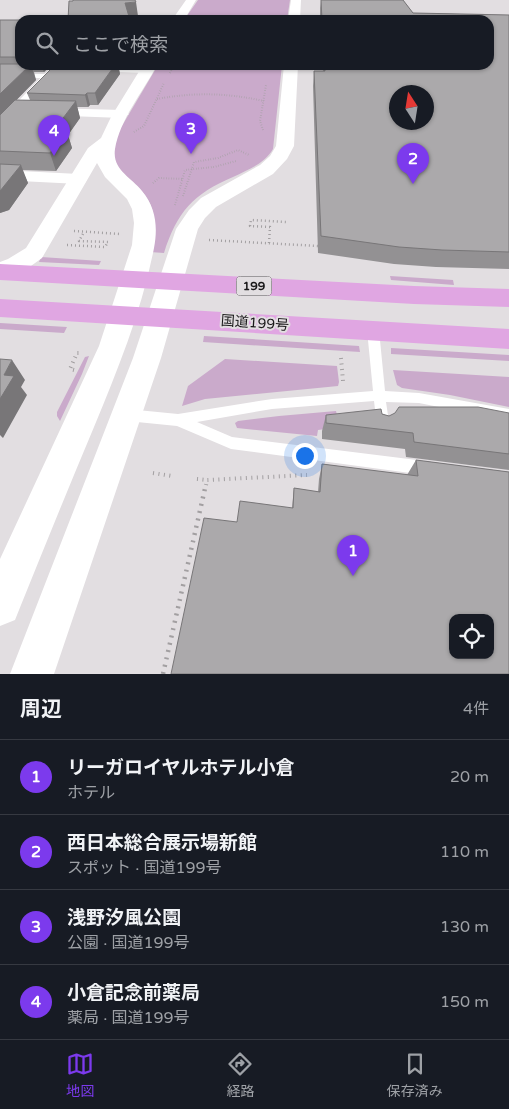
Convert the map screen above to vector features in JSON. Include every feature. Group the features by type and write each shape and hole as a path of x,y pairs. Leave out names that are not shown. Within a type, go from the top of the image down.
{"highway":[{"name":"199","path":"0,271 414,295 509,298"},
{"path":"414,295 509,309"},
{"name":"国道199号","path":"0,308 509,339"}],"street":[{"path":"181,15 191,0"},
{"path":"294,15 296,0"},
{"path":"0,128 48,76 59,70"},
{"path":"0,271 16,265 34,252 97,148 109,140 131,119 148,70"},
{"path":"32,674 127,415 172,281 187,228 198,212 218,195 267,169 282,154 285,146 291,70"},
{"path":"15,111 131,119"},
{"path":"0,605 112,346 144,244 144,217 139,202 134,194 108,168 106,158 109,140"},
{"path":"0,175 80,178"}],"lane":[{"path":"0,72 16,75"},
{"path":"0,76 48,76"},
{"path":"373,330 382,424"},
{"path":"127,415 178,420 272,404 346,396 419,398 509,415"},
{"path":"178,420 231,443 434,469"}],"path":[{"path":"170,74 172,70"},
{"path":"264,134 260,121 267,81"},
{"path":"133,133 144,126 165,82"},
{"path":"157,99 199,92 218,92 264,101"},
{"path":"131,119 138,126 144,126"},
{"path":"180,204 194,162 218,158 238,150 250,155"},
{"path":"174,206 185,170 226,164 243,158"},
{"path":"146,178 157,188"},
{"path":"153,183 159,178 182,179"},
{"path":"269,243 270,227 250,226 251,220 286,222"},
{"path":"67,245 105,247 108,242 79,241 84,232"},
{"path":"341,358 344,386"},
{"path":"153,473 172,476"},
{"path":"197,479 314,474"},
{"path":"163,674 207,480"}],"shaded area":[{"path":"198,0 290,0 288,15 188,15"},
{"path":"155,70 281,70 273,149 256,166 207,190 188,206 175,226 164,253 150,252 153,225 152,208 139,188 115,167 113,141"},
{"path":"41,257 101,261 99,265 39,262"},
{"path":"390,276 453,280 454,285 391,280"},
{"path":"0,323 67,327 64,333 0,329"},
{"path":"204,336 359,346 360,352 203,342"},
{"path":"391,348 509,355 509,361 391,354"},
{"path":"89,356 60,421 57,412 85,357"},
{"path":"225,359 337,366 339,382 338,386 205,399 182,406 188,386"},
{"path":"393,370 509,377 509,407 402,388 397,385"},
{"path":"336,411 340,427 318,430 317,436 237,428 235,423 238,421 279,416"}],"building":[{"path":"73,0 135,0 136,2 125,3 129,15 68,15 69,1"},
{"path":"321,0 403,0 413,13 509,15 509,252 399,247 321,236 314,71 494,70 494,15 322,15"},
{"path":"0,20 15,20 15,57 0,57"},
{"path":"0,64 15,64 15,70 25,70 0,94"},
{"path":"50,70 111,70 95,93 87,93 85,95 27,93"},
{"path":"15,100 76,101 54,130 67,130 50,153 0,151 0,115"},
{"path":"0,164 21,165 0,191"},
{"path":"0,359 12,360 4,375 14,376 0,399"},
{"path":"399,407 478,407 509,413 509,454 414,442 413,433 326,423 326,415 381,409 382,414 389,416 395,413"},
{"path":"416,460 509,472 509,674 171,674 204,518 237,522 240,501 293,508 294,488 320,492 322,464 418,476"}],"place":[{"name":"浅野汐風公園","path":"191,154"},
{"name":"小倉記念前薬局","path":"54,156"},
{"name":"西日本総合展示場新館","path":"413,184"},
{"name":"リーガロイヤルホテル小倉","path":"353,576"}]}
